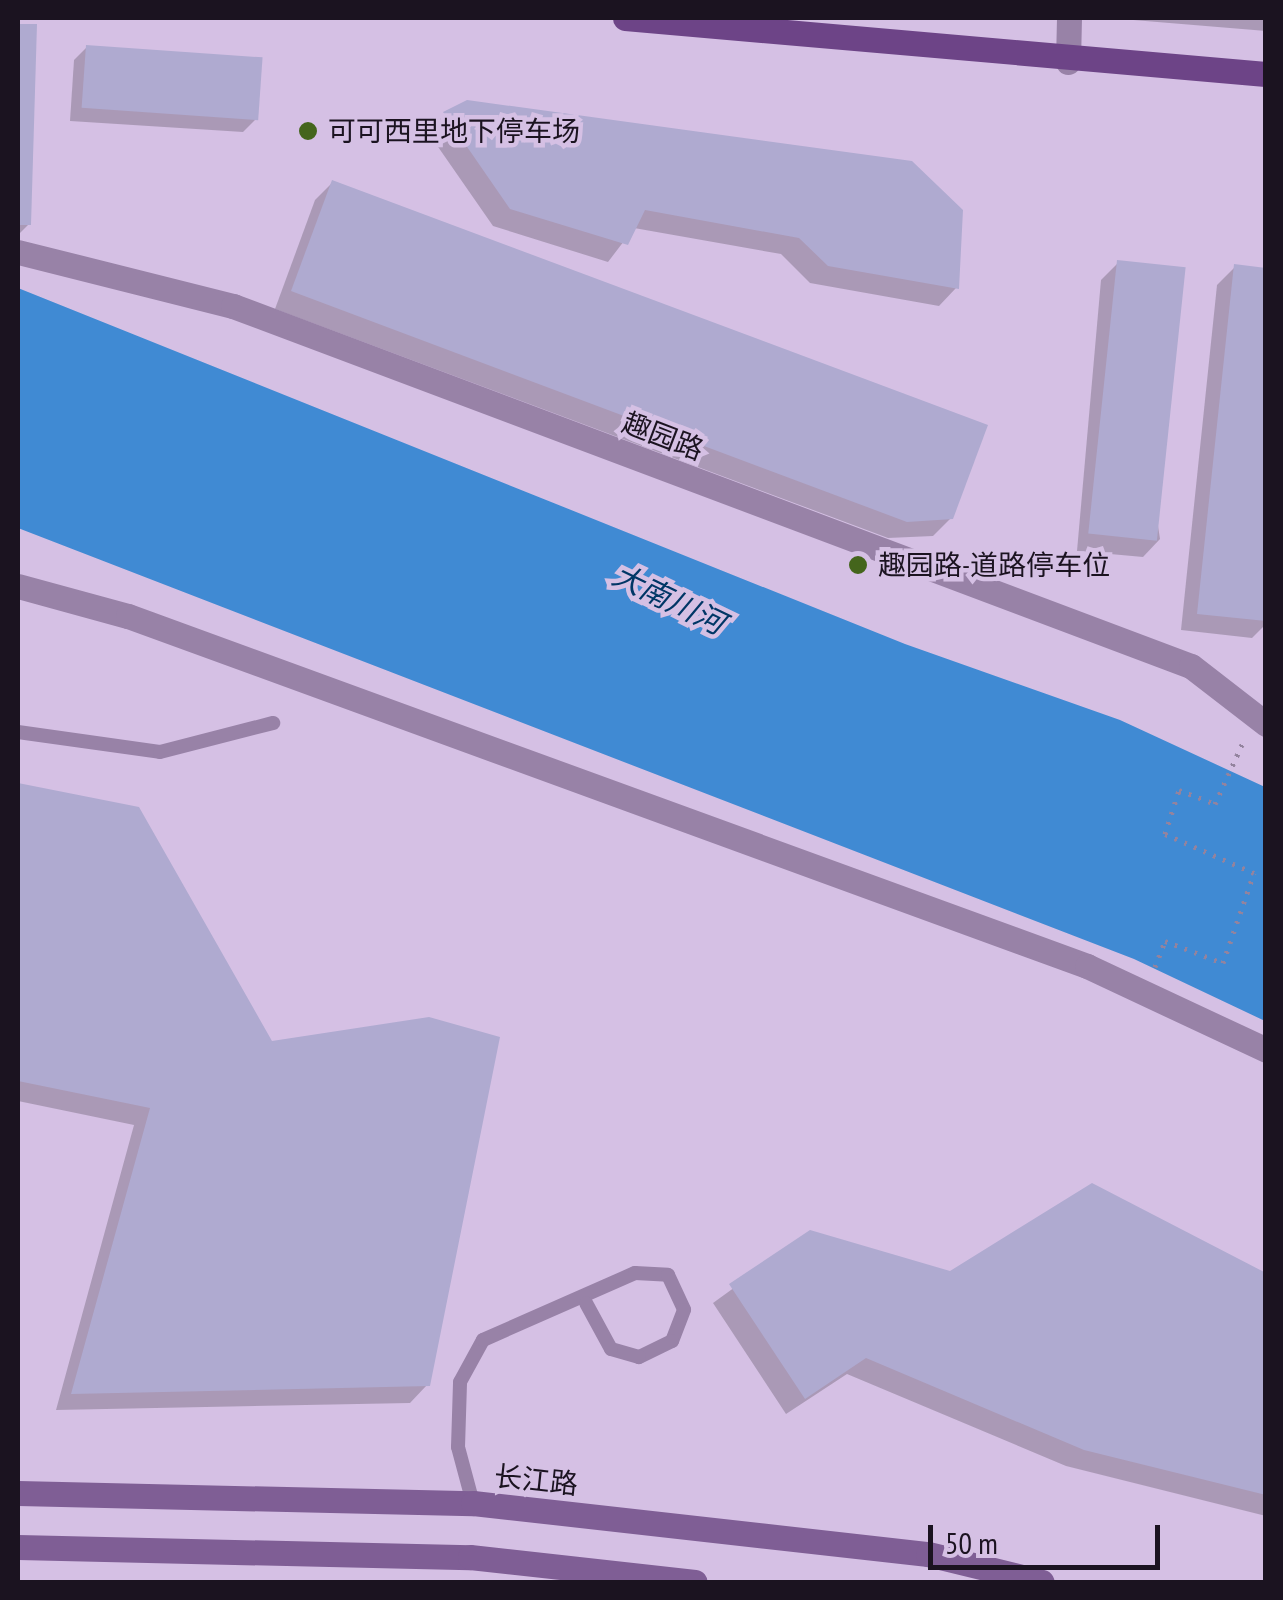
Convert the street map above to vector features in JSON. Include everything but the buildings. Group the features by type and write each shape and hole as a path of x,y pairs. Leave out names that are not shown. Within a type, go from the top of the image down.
{"main road":[{"path":"625,18 724,22 1068,62 1266,74"},
{"name":"长江路","path":"18,1493 474,1503 928,1554 1042,1582"},
{"path":"18,1547 470,1557 695,1582"}],"street":[{"path":"1068,62 1069,18"},
{"name":"趣园路","path":"18,252 233,306 1154,652 1190,666 1266,724"},
{"path":"18,586 128,616 1102,972 1266,1050"}],"lane":[{"path":"18,732 160,752 273,723"},
{"path":"474,1503 458,1447 460,1382 483,1340 635,1273 668,1276 684,1310 672,1341 638,1357 611,1350 586,1303"}],"path":[{"path":"1152,972 1164,941 1223,963 1254,873 1165,834 1180,790 1215,804 1233,766"}],"water":[{"name":"大南川河","path":"18,288 905,644 1120,720 1265,787 1265,1021 1134,959 18,528"}],"place":[{"name":"可可西里地下停车场","path":"308,131"},
{"name":"趣园路-道路停车位","path":"858,565"}]}
